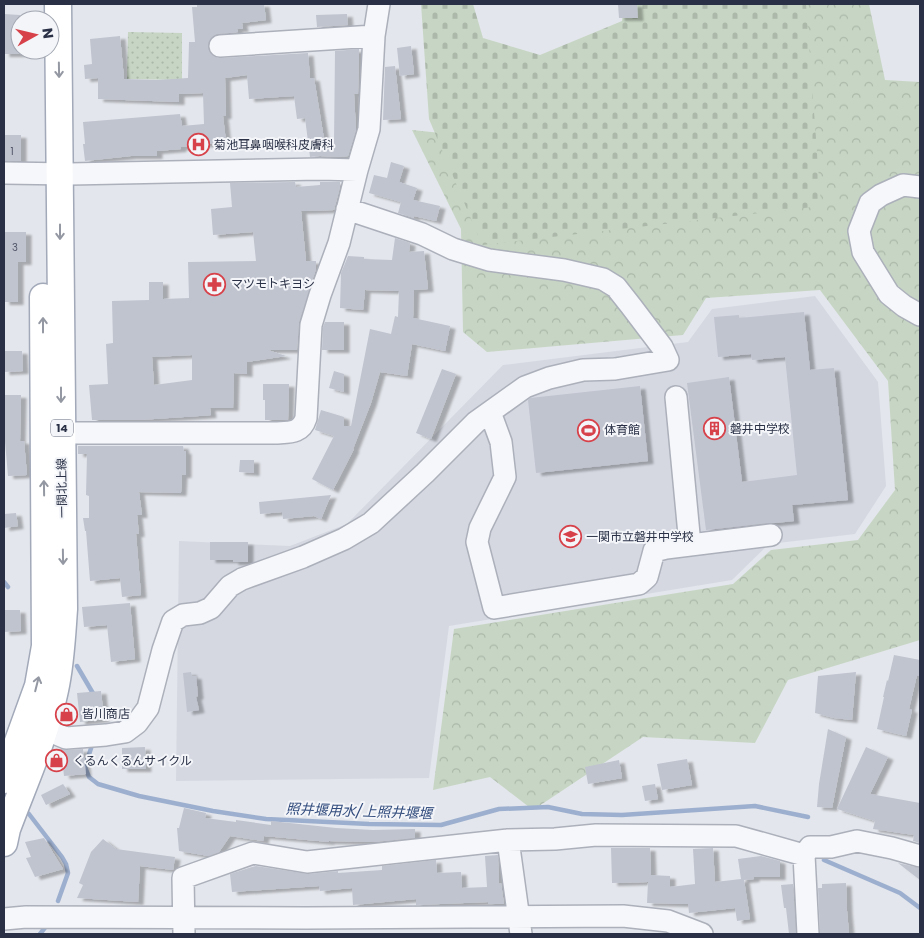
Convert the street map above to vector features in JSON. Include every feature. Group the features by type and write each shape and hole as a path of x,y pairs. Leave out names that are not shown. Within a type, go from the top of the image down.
{"main road":[{"name":"一関北上線","path":"4,780 55,690 62,648 64,609 52,433 51,173 58,4"},
{"name":"一関北上線","path":"42,60 51,173"},
{"name":"一関北上線","path":"5,833 35,725"}],"street":[{"path":"52,433 275,434 300,429 304,424 306,418 311,325 339,243 369,129 374,36 379,4"},
{"path":"220,46 374,36"},
{"path":"4,173 357,170"},
{"path":"920,187 903,185 880,194 870,203 859,231 863,252 889,294 904,306 920,315"},
{"path":"35,725 66,738 125,732 137,723 148,708 163,650 173,621 183,614 200,613 211,608 230,586 242,579 303,557 344,539 371,523 476,422 525,387 549,378 583,370 616,369 668,360 662,347 616,287 603,279 564,270 489,260 453,249 422,234 347,209"},
{"path":"676,397 690,545"},
{"path":"490,412 502,442 505,477 480,528 477,542 494,608 639,584 647,577 654,551 771,535"},
{"path":"184,926 183,878 253,852 307,862 508,840 555,839 596,835 736,836 804,856"},
{"path":"508,840 520,926"},
{"path":"808,934 804,856 810,847 831,847 857,841 920,856"},
{"path":"4,919 24,917 184,926 520,926 623,916 668,921 702,934"}],"shaded area":[{"name":"一関市立磐井中学校","path":"815,296 878,382 886,486 855,534 769,544 732,580 449,626 429,778 176,781 179,541 290,546 347,524 503,365 688,342 712,309"}],"green space":[{"path":"421,4 473,4 483,38 540,55 622,21 624,4 806,4 821,206 482,245 429,119"},
{"path":"667,4 869,4 885,80 920,82 920,640 788,680 755,743 643,737 533,810 490,777 433,790 454,629 733,584 771,550 858,540 895,490 888,381 820,290 706,298 683,335 487,352 463,332 461,229 412,130 537,143"},
{"path":"128,32 182,33 182,80 127,79"}],"building":[{"path":"197,4 264,4 266,20 242,23 243,29 237,29 238,32 213,36 209,41 210,53 215,57 221,58 308,53 310,78 314,78 325,145 334,144 335,51 359,49 358,94 354,94 356,130 348,156 310,157 305,118 297,119 294,96 249,99 247,75 225,78 226,116 223,116 226,142 157,151 157,156 131,156 85,161 83,122 180,114 182,126 204,124 203,93 179,94 179,102 98,99 98,78 85,79 84,65 92,64 90,39 120,36 124,79 157,80 188,78 189,42 195,42 192,7 197,7"},
{"path":"618,4 637,4 638,18 619,18"},
{"path":"4,14 10,14 10,54 4,54"},
{"path":"347,14 348,25 317,27 316,15"},
{"path":"411,46 414,74 400,76 397,48"},
{"path":"395,66 401,119 383,120 385,67"},
{"path":"4,135 21,135 21,161 4,161"},
{"path":"391,162 404,166 399,182 417,188 413,200 440,206 436,221 414,216 414,218 398,213 401,202 369,193 374,175 387,178"},
{"path":"295,182 296,187 320,185 320,182 340,182 334,210 301,211 306,261 316,261 316,269 299,322 297,350 268,350 286,356 247,362 247,374 234,373 233,408 210,408 211,415 139,420 92,420 89,385 108,384 106,344 113,343 112,301 149,300 149,282 163,282 163,299 189,298 188,262 256,261 253,232 213,235 211,209 232,207 230,183","holes":["192,355 192,380 154,385 152,357"]},
{"path":"4,232 26,232 26,262 18,262 18,302 4,302"},
{"path":"395,238 410,243 409,252 424,251 428,289 414,290 413,318 450,326 445,351 412,344 407,376 380,372 354,449 333,490 312,479 334,436 315,430 321,410 344,417 344,426 351,426 370,329 391,334 395,316 398,317 399,291 365,290 363,310 340,308 341,273 348,256 364,257 364,259 392,260"},
{"path":"804,312 810,370 834,368 848,500 792,505 794,521 706,530 687,383 729,377 742,482 797,475 785,357 752,360 751,354 718,357 714,317 739,315 739,318"},
{"path":"325,322 344,322 344,350 322,350"},
{"path":"4,351 22,351 23,371 4,372"},
{"path":"442,369 456,374 431,439 416,433"},
{"path":"334,371 344,374 344,392 329,388"},
{"path":"263,384 289,384 288,420 265,420"},
{"name":"体育館","path":"640,386 648,461 536,473 528,400 530,398"},
{"path":"4,395 21,395 20,441 24,441 27,475 8,476 4,430"},
{"path":"78,446 183,446 184,451 186,451 186,475 182,475 181,493 139,492 142,515 137,515 139,534 136,534 141,595 122,597 120,578 90,581 86,531 83,518 89,518 89,496 86,495 87,454 78,454"},
{"path":"240,460 254,460 254,473 239,472"},
{"path":"331,495 321,519 314,516 283,519 282,512 260,514 259,502"},
{"path":"16,513 18,526 4,528 4,514"},
{"path":"210,542 248,542 248,562 210,560"},
{"path":"130,603 135,659 111,662 107,625 84,627 82,607"},
{"path":"4,610 20,610 21,631 4,632"},
{"path":"894,655 920,660 920,676 917,675 909,709 912,710 906,736 877,729"},
{"path":"191,672 192,676 196,676 198,696 196,697 199,710 187,712 183,673"},
{"path":"856,672 852,720 815,713 818,676"},
{"path":"101,691 104,719 80,722 77,693"},
{"path":"828,729 846,737 832,808 817,807"},
{"path":"145,747 146,769 122,769 122,748"},
{"path":"866,747 888,757 870,794 920,803 920,843 913,841 914,835 873,829 875,821 837,809"},
{"path":"61,749 83,749 86,774 64,776"},
{"path":"687,759 692,785 662,790 657,764"},
{"path":"619,760 622,778 588,784 585,767"},
{"path":"63,784 70,794 46,805 41,795"},
{"path":"655,784 658,799 645,801 642,786"},
{"path":"184,808 206,813 205,818 236,822 236,820 271,825 271,821 373,830 415,829 415,838 373,842 329,842 264,836 263,841 230,836 219,852 209,856 179,851 177,828 179,828"},
{"path":"44,838 63,869 35,877 26,858 31,857 25,842"},
{"path":"103,839 116,849 175,857 173,870 140,866 138,902 77,898 83,885 79,883 91,852"},
{"path":"611,848 650,848 651,875 670,876 670,887 695,884 693,849 713,848 715,882 741,879 738,859 761,856 780,861 780,877 754,877 754,879 744,880 750,919 737,921 735,908 689,913 688,904 647,903 648,882 612,883"},
{"path":"498,855 499,884 501,883 504,904 488,904 488,902 416,905 416,899 353,905 352,888 320,891 319,886 232,892 230,874 256,866 308,874 338,871 338,873 382,870 382,866 436,860 437,873 461,872 462,888 487,887 485,856"},
{"path":"898,863 920,868 920,880"},
{"path":"846,883 849,933 820,934 818,888 822,888 822,884"},
{"path":"793,884 796,934 789,934 781,885"}],"waterway":[{"name":"照井堰用水/上照井堰堰","path":"4,582 8,587"},
{"name":"照井堰用水/上照井堰堰","path":"77,666 94,695"},
{"name":"照井堰用水/上照井堰堰","path":"93,742 85,767 89,777 98,784 139,796 213,811 266,819 441,825 499,809 548,807 582,814 622,815 755,806 808,817"},
{"path":"29,814 66,864 68,873 58,901"},
{"name":"照井堰用水/上照井堰堰","path":"824,860 900,893 920,908"},
{"path":"40,934 47,925"}],"place":[{"name":"菊池耳鼻咽喉科皮膚科","path":"198,145"},
{"name":"マツモトキヨシ","path":"215,284"},
{"name":"磐井中学校","path":"714,429"},
{"name":"体育館","path":"588,430"},
{"name":"一関市立磐井中学校","path":"570,537"},
{"name":"皆川商店","path":"66,714"},
{"name":"くるんくるんサイクル","path":"57,761"}]}
